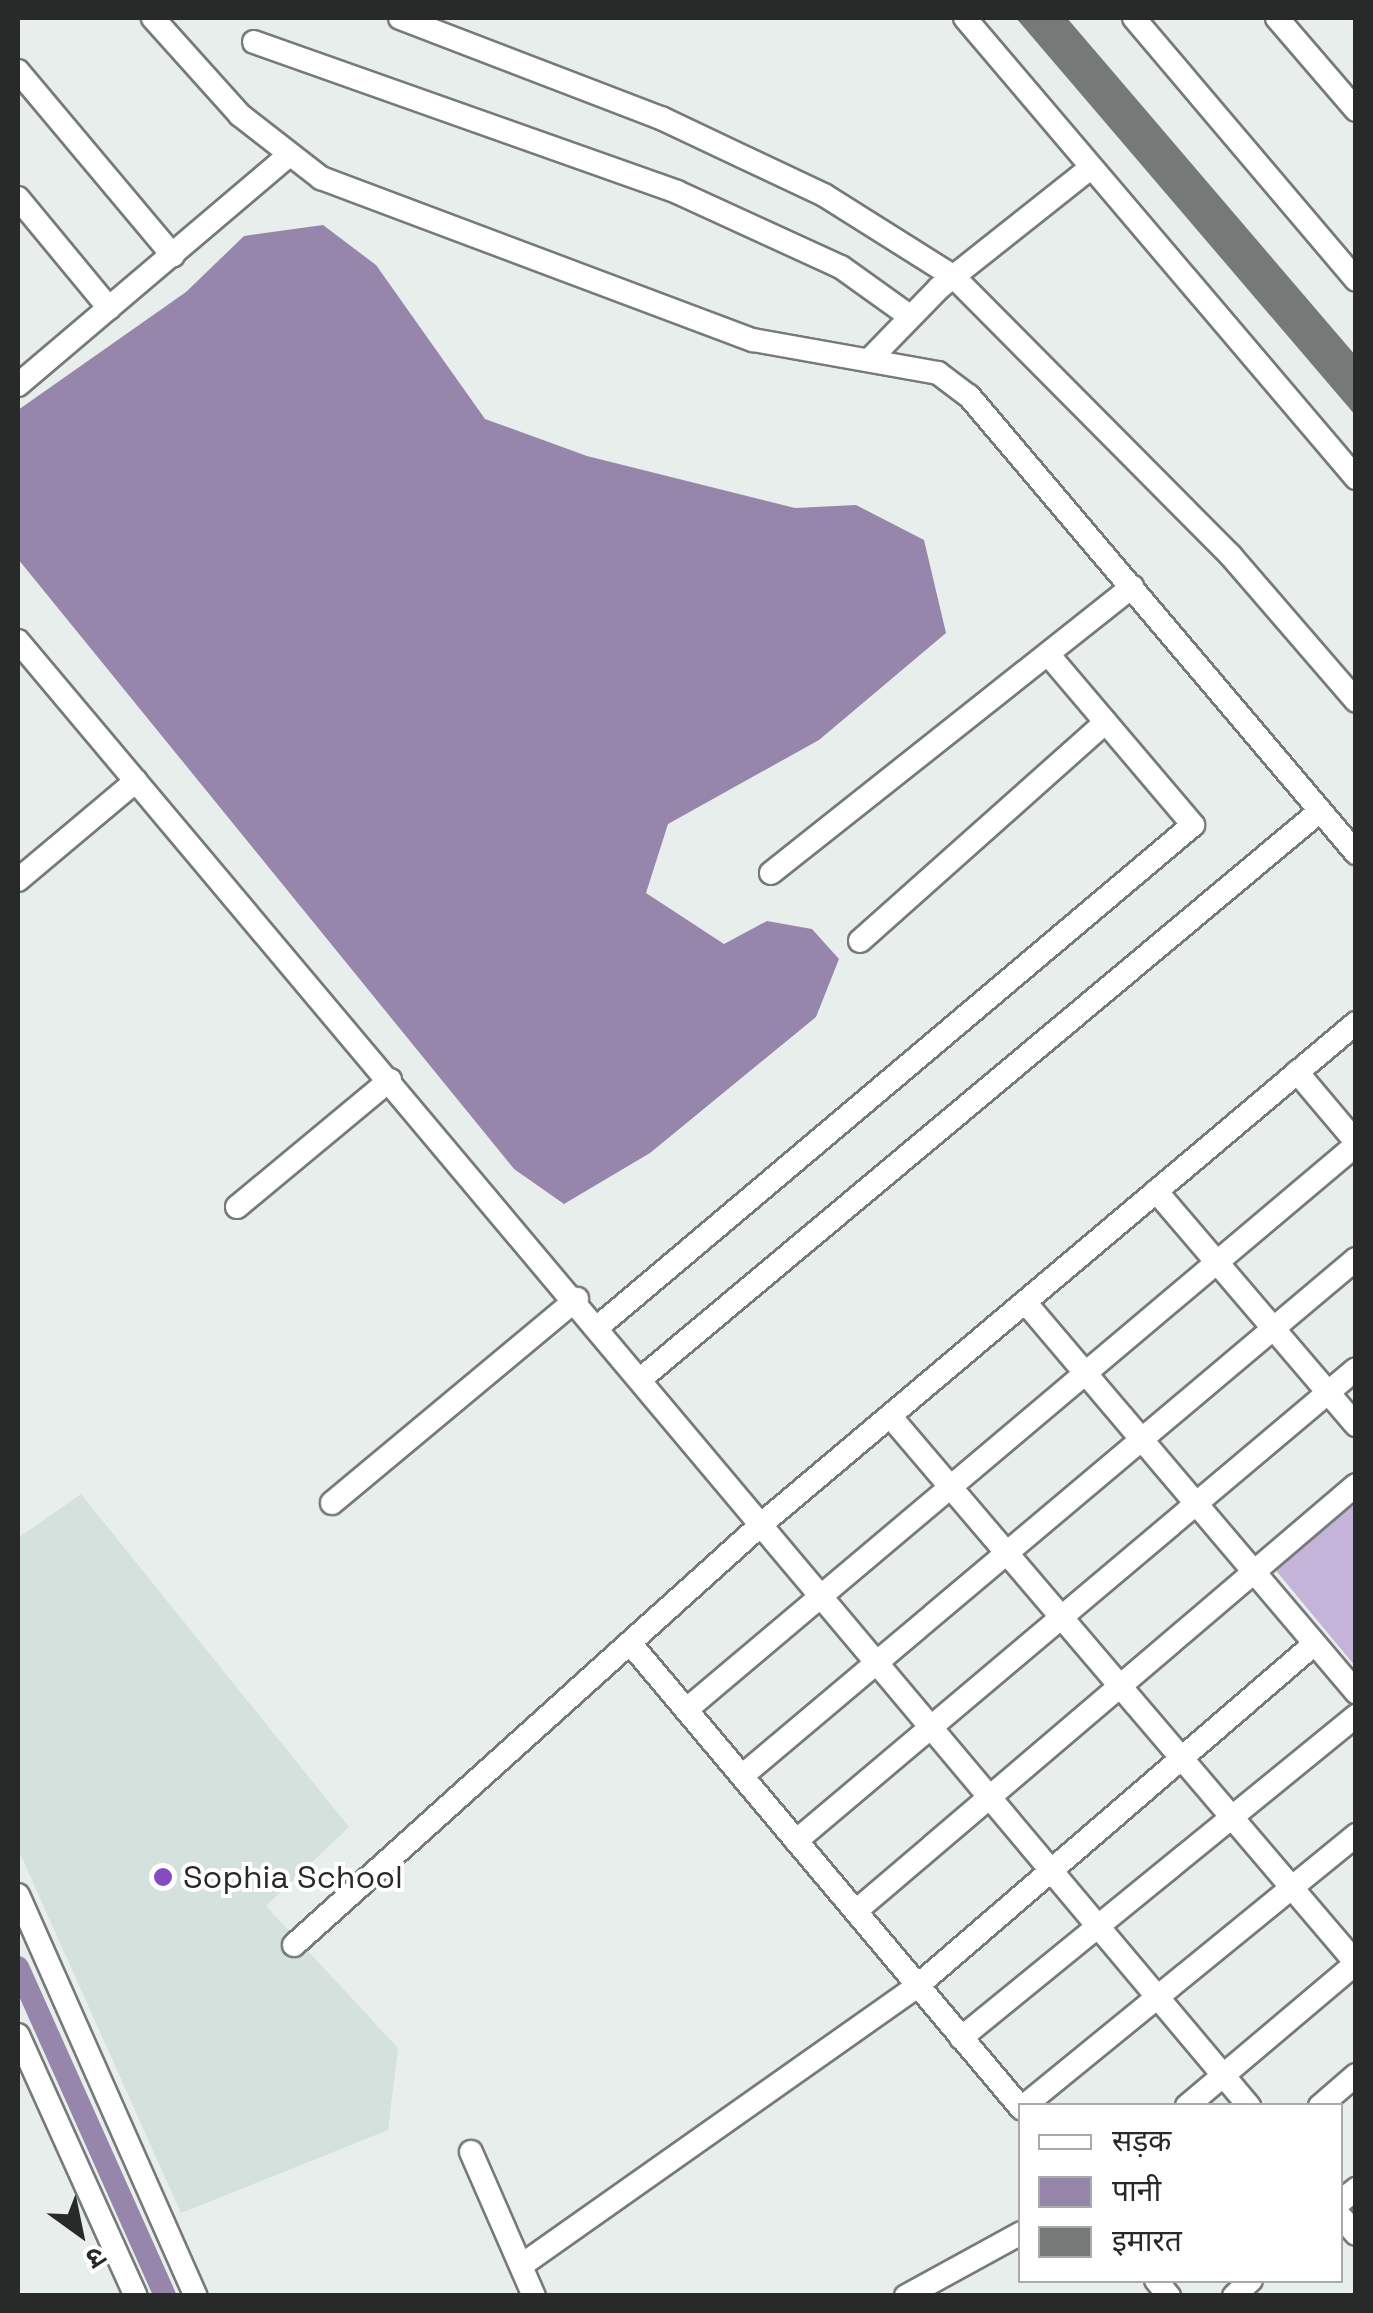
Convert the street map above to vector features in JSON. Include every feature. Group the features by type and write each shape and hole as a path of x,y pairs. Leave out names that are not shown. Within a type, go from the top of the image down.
{"street":[{"path":"153,18 286,158 753,340 872,356 938,373 970,396 1356,853"},
{"path":"400,18 661,118 824,195 954,276 1232,556 1356,701"},
{"path":"966,18 1088,170 1356,478"},
{"path":"1134,18 1356,280"},
{"path":"1277,18 1356,110"},
{"path":"254,42 677,192 841,267 908,315"},
{"path":"18,71 173,256"},
{"path":"18,385 286,158"},
{"path":"872,356 908,315 1088,170"},
{"path":"18,198 109,308"},
{"path":"771,873 1132,588"},
{"path":"18,641 577,1299 1246,2103"},
{"path":"599,1326 1193,825 1048,654"},
{"path":"860,941 1106,722"},
{"path":"18,880 136,780"},
{"path":"643,1378 1320,811"},
{"path":"294,1946 764,1522 1356,1023"},
{"path":"686,1710 821,1591 1356,1144 1297,1072"},
{"path":"237,1207 390,1080"},
{"path":"1156,1191 1356,1425"},
{"path":"742,1776 1356,1259"},
{"path":"332,1503 577,1299"},
{"path":"1025,1302 1356,1692"},
{"path":"796,1842 1356,1369"},
{"path":"890,1416 1355,1963 1190,2103"},
{"path":"856,1911 1356,1486"},
{"path":"630,1643 916,1987 1019,2103"},
{"path":"522,2265 916,1987 1313,1644"},
{"path":"962,2038 1356,1716"},
{"path":"1027,2103 1356,1835"},
{"path":"18,1895 196,2296"},
{"path":"18,2035 136,2296"},
{"path":"1323,2103 1356,2075"},
{"path":"471,2152 534,2296"},
{"path":"906,2296 939,2288 1018,2234"}],"shaded area":[{"path":"1355,1480 1355,1666 1264,1556"},
{"name":"Sophia School","path":"81,1494 349,1827 266,1906 398,2048 388,2130 181,2213 18,1849 18,1538"}],"water":[{"path":"323,225 376,265 485,419 587,456 795,508 856,505 924,540 946,633 819,740 668,824 646,893 724,944 767,921 812,929 839,959 816,1017 650,1153 564,1204 514,1169 18,559 18,410 186,292 244,236"}],"building":[{"path":"1016,18 1067,18 1356,356 1356,416"}],"waterway":[{"path":"18,1967 165,2296"}],"place":[{"name":"Sophia School","path":"163,1877"}]}
